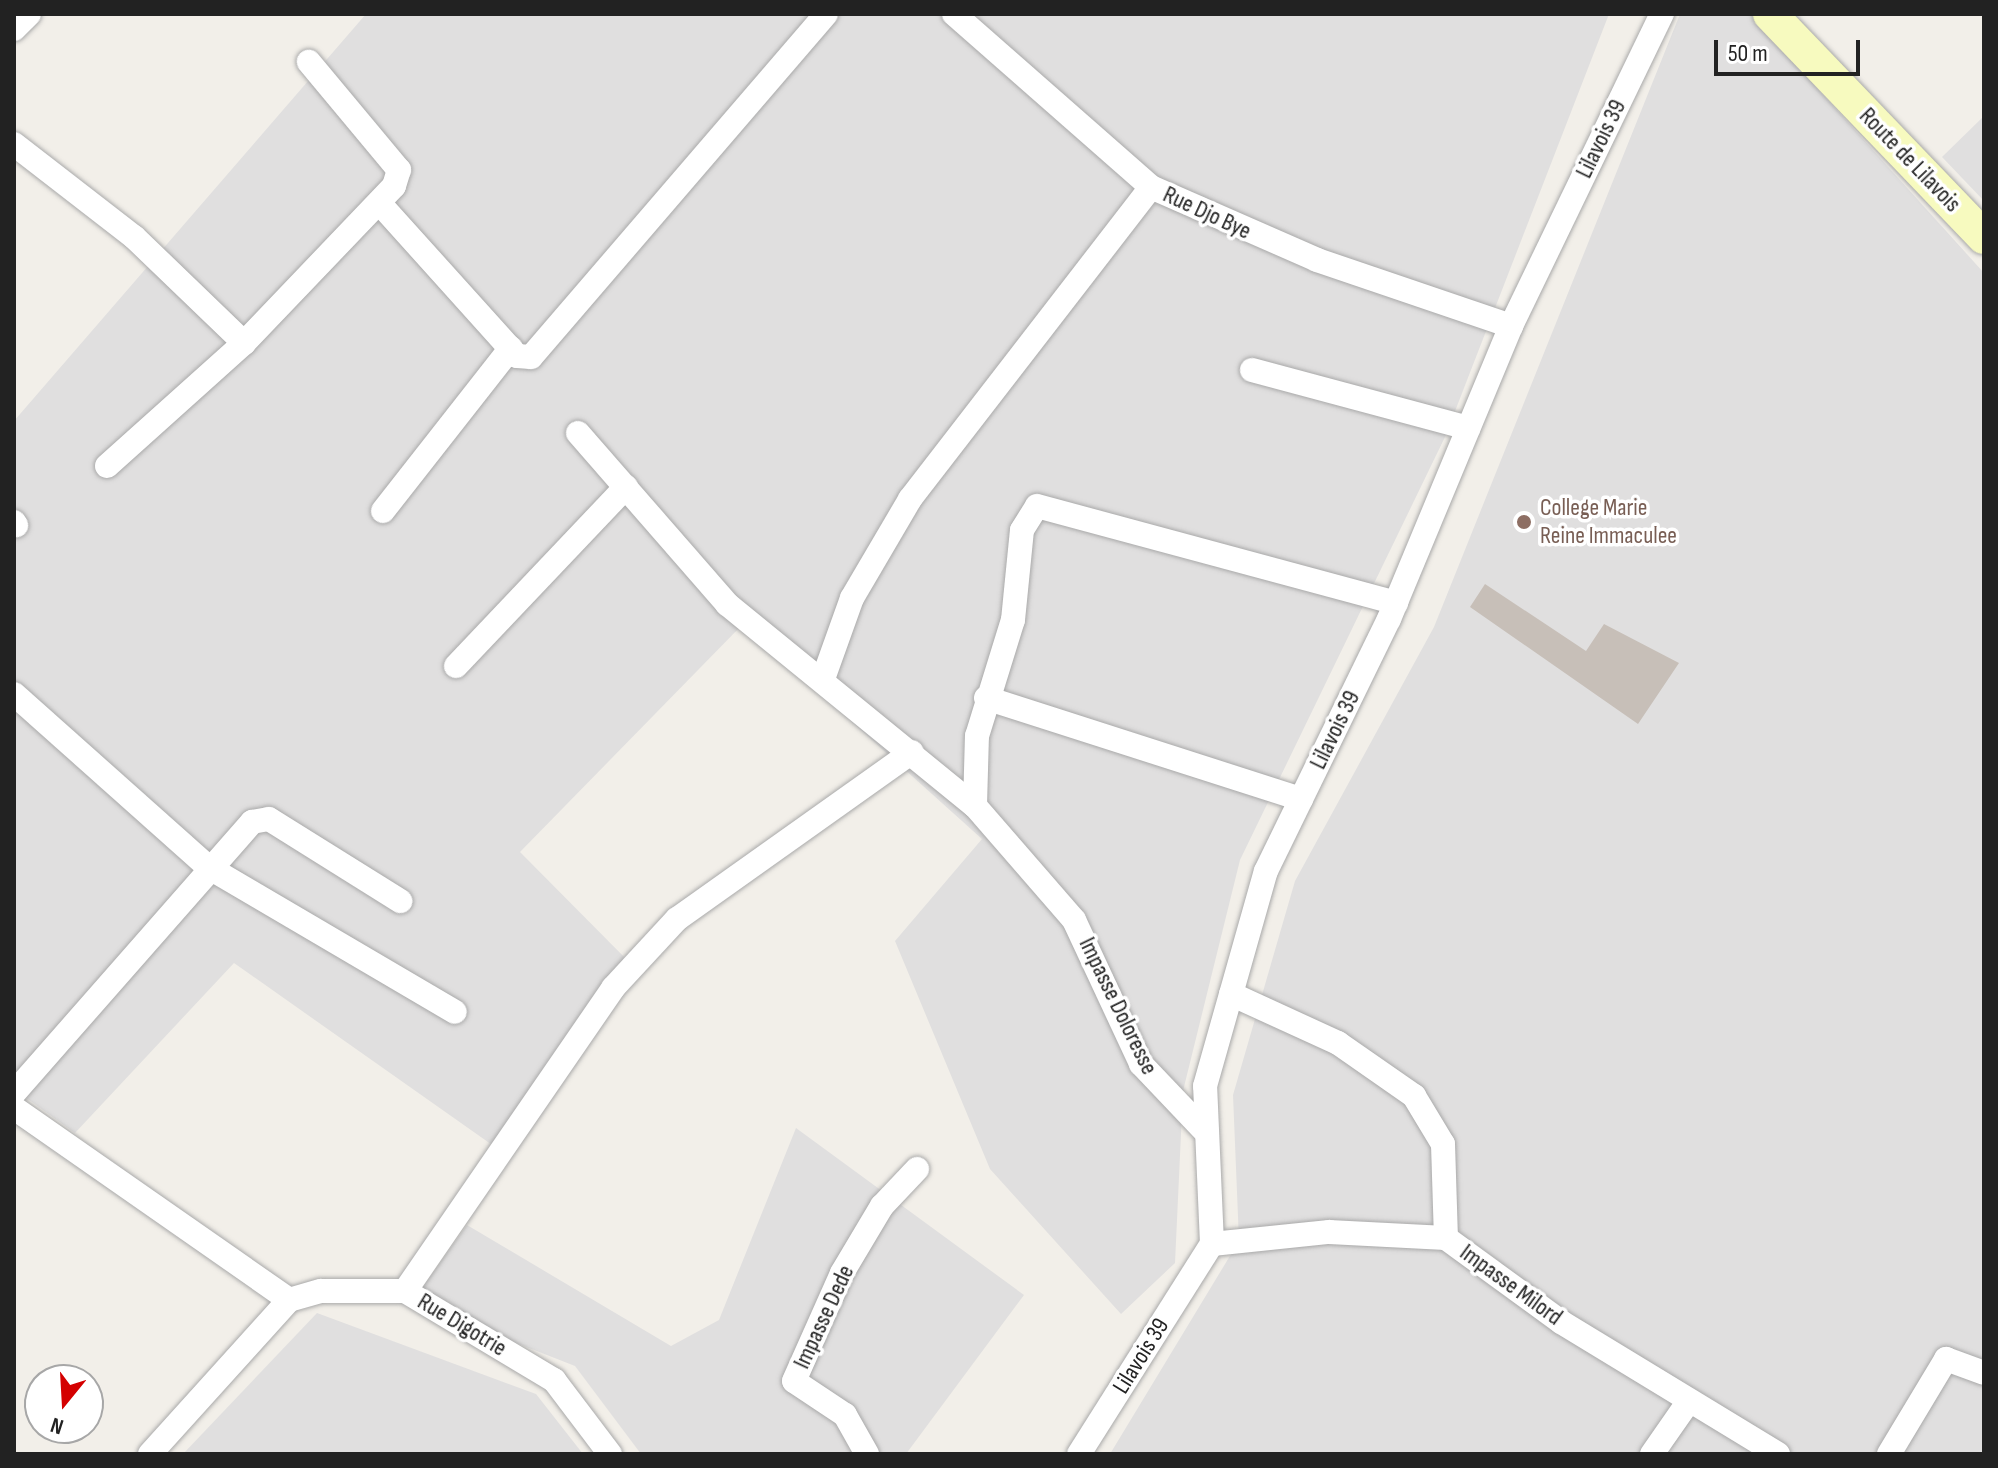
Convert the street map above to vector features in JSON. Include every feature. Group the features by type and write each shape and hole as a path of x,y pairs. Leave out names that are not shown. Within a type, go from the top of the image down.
{"main road":[{"name":"Route de Lilavois","path":"1770,14 1984,237"}],"street":[{"path":"14,29 29,14"},
{"path":"382,206 511,348 522,357 539,352 826,14"},
{"name":"Rue Djo Bye","path":"954,14 1151,187 1317,260 1511,326"},
{"name":"Lilavois 39","path":"1079,1454 1212,1244 1203,1129 1205,1086 1266,871 1396,603 1511,326 1662,14"},
{"path":"107,466 244,343 382,206 399,170 309,62"},
{"path":"14,144 134,237 244,343"},
{"path":"823,679 852,598 910,499 1151,187"},
{"path":"383,511 511,348"},
{"path":"1252,370 1468,428"},
{"name":"Impasse Doloresse","path":"578,433 727,604 823,679 975,806 1074,920 1141,1064 1203,1129"},
{"path":"456,666 626,487"},
{"path":"975,806 986,698 1013,620 1022,530 1037,506 1396,603"},
{"path":"14,694 208,867 455,1012"},
{"path":"986,698 1301,799"},
{"path":"405,1291 613,988 677,919 912,752"},
{"path":"14,1093 208,867 252,822 269,819 400,901"},
{"path":"1231,994 1338,1043 1414,1096 1443,1144 1446,1238"},
{"path":"14,1108 289,1300 150,1454"},
{"name":"Impasse Dede","path":"867,1454 845,1415 794,1381 842,1273 882,1206 917,1169"},
{"name":"Impasse Milord","path":"1212,1244 1342,1231 1446,1238 1689,1401 1778,1454"},
{"name":"Rue Digotrie","path":"289,1300 321,1291 405,1291 554,1380 610,1454"},
{"path":"1889,1454 1946,1359 1984,1373"},
{"path":"1652,1454 1689,1401"}],"shaded area":[{"path":"366,14 1609,14 1445,437 1240,860 1183,1091 1175,1263 1121,1314 990,1169 895,941 982,839 743,624 520,852 637,970 505,1154 234,963 75,1133 14,1089 14,421"},
{"path":"1680,14 1750,14 1984,273 1984,1454 1110,1454 1239,1241 1233,1095 1295,881 1434,627"},
{"path":"1984,116 1984,201 1942,157"},
{"path":"796,1128 1024,1295 906,1454 641,1454 575,1366 412,1302 467,1225 671,1346 719,1320"},
{"path":"317,1313 536,1394 583,1454 183,1454"}],"building":[{"path":"1485,584 1586,651 1604,624 1679,663 1638,724 1470,607"}],"place":[{"name":"College Marie Reine Immaculee","path":"1524,522"}]}
